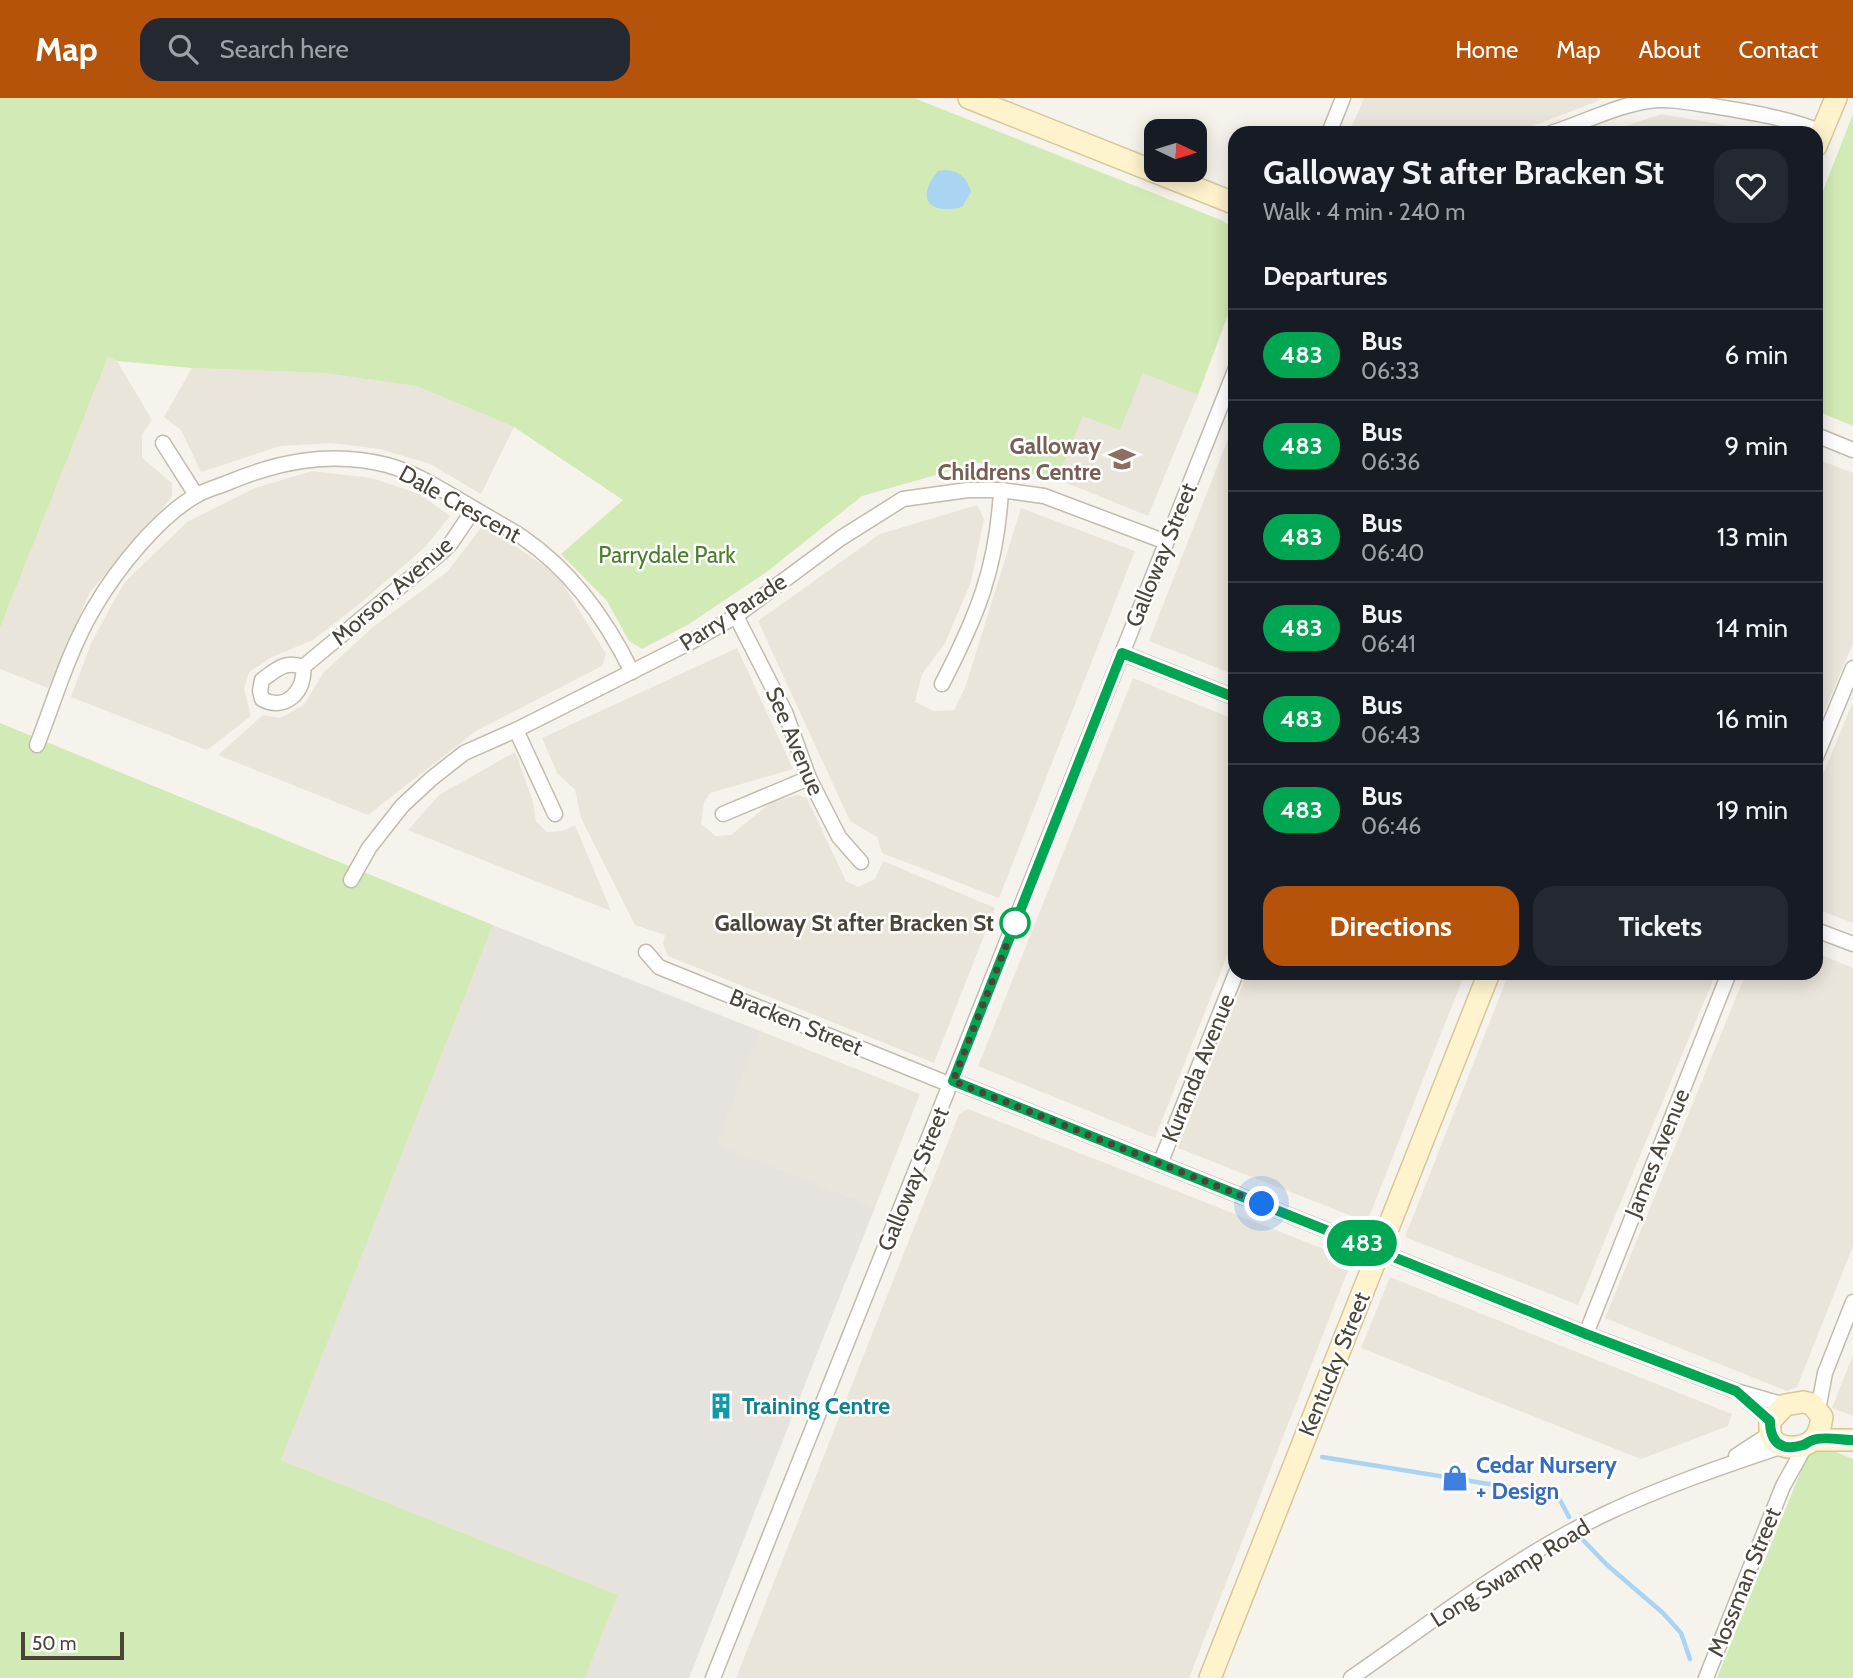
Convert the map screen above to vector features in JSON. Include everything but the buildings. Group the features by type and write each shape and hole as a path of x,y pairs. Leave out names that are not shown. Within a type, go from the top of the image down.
{"street":[{"path":"969,98 1228,201"},
{"path":"1332,126 1343,98"},
{"path":"1823,129 1836,98"},
{"path":"1566,126 1617,103 1650,100 1697,104 1776,117 1794,126"},
{"name":"Galloway Street","path":"713,1678 1228,388"},
{"path":"1823,438 1853,450"},
{"path":"163,443 196,495"},
{"name":"Dale Crescent","path":"37,745 80,635 94,608 127,559 163,523 196,495 251,472 331,457 362,460 414,475 524,538 559,567 593,604 632,672"},
{"name":"Parry Parade","path":"351,880 369,848 402,806 464,753 632,672 736,616 841,538 903,499 968,490 1001,490 1044,496 1166,541"},
{"path":"942,684 974,620 986,587 997,536 1001,490"},
{"name":"Morson Avenue","path":"303,667 442,552 474,509"},
{"name":"See Avenue","path":"736,616 785,712 809,778 839,837 861,862"},
{"path":"1122,653 1228,695"},
{"path":"1823,740 1853,668"},
{"path":"516,730 555,814"},
{"path":"723,814 809,778"},
{"path":"1823,933 1853,944"},
{"name":"Bracken Street","path":"646,952 659,967 1736,1391 1796,1427"},
{"name":"Kuranda Avenue","path":"1160,1164 1233,980"},
{"name":"Kentucky Street","path":"1210,1678 1486,980"},
{"name":"James Avenue","path":"1586,1334 1726,980"},
{"name":"Mossman Street","path":"1706,1678 1783,1486 1796,1427 1825,1373 1853,1302"},
{"path":"1736,1391 1796,1427 1853,1440"},
{"name":"Long Swamp Road","path":"1351,1678 1532,1554 1605,1514 1717,1468 1796,1427"}],"shaded area":[{"path":"1364,98 1597,98 1598,101 1532,126 1352,126"},
{"path":"1661,114 1730,126 1626,126"},
{"path":"108,357 117,361 152,420 142,434 142,458 172,483 172,497 90,592 48,688 0,669 0,628"},
{"path":"192,368 323,373 416,386 514,427 481,494 430,464 380,449 331,443 280,446 201,472 181,430 164,417"},
{"path":"1143,372 1198,395 1148,516 1057,479 1083,415"},
{"path":"1228,439 1228,672 1149,641"},
{"path":"1823,461 1853,473 1853,643 1823,715"},
{"path":"312,471 371,478 419,494 450,516 425,547 313,640 272,657 249,672 244,689 251,716 207,750 71,697 91,643 124,583 187,522 255,488"},
{"path":"977,505 984,519 971,582 945,643 922,674 915,702 934,711 954,710 965,688 1021,508 1135,551 999,898 882,853 877,837 850,821 758,621 880,534"},
{"path":"484,524 558,576 606,654 602,666 476,731 368,815 218,755 263,715 280,718 304,705 323,673 373,627 447,572"},
{"path":"737,648 793,769 710,793 704,802 701,824 716,836 731,835 773,801 797,795 807,798 846,881 858,887 875,879 883,861 995,908 934,1063 668,956 663,944 665,935 635,925 581,818 575,790 557,773 542,738"},
{"path":"1133,678 1228,717 1228,954 1155,1138 978,1066"},
{"path":"1853,702 1853,923 1823,911 1823,774"},
{"path":"515,752 533,801 536,821 547,832 562,831 575,825 611,911 408,830 439,795"},
{"path":"493,925 760,1031 716,1144 875,1207 689,1678 585,1678 618,1595 281,1460"},
{"path":"1823,956 1853,968 1853,1246 1797,1387 1787,1391 1605,1318 1743,980 1823,980"},
{"path":"1244,980 1462,980 1367,1222 1178,1148"},
{"path":"1506,980 1713,980 1578,1305 1405,1237"},
{"path":"760,1031 920,1094 875,1207 715,1144"},
{"path":"968,1109 1352,1260 1189,1678 736,1678 959,1114"},
{"path":"1390,1277 1732,1414 1728,1426 1641,1459 1361,1348"},
{"path":"1853,1355 1853,1416 1832,1408"}],"green space":[{"name":"Parrydale Park","path":"0,98 914,98 1228,224 1228,315 1198,395 1143,373 1120,430 1083,416 1057,479 978,463 862,496 768,571 689,624 642,649 629,641 607,601 561,554 623,500 514,427 416,386 323,373 192,368 117,361 108,357 0,628"},
{"path":"1853,114 1853,426 1823,414 1823,191"},
{"path":"0,723 493,925 281,1460 618,1595 585,1678 0,1678"},
{"path":"1824,1447 1853,1459 1853,1678 1717,1678 1809,1451"}],"water":[{"path":"946,170 959,174 969,187 971,192 962,207 941,209 929,202 927,190 931,181 938,171"}],"waterway":[{"path":"1322,1457 1551,1494 1560,1500 1569,1517"},
{"path":"1582,1539 1607,1565 1663,1613 1681,1633 1690,1659"}],"bus line":[{"name":"483","path":"1228,695 1122,653 953,1081 1586,1334 1736,1391 1770,1421 1770,1434 1774,1441 1783,1446 1800,1446 1813,1440 1853,1440"}],"place":[{"name":"Galloway Childrens Centre","path":"1122,459"},
{"name":"Galloway St after Bracken St","path":"1015,923"},
{"name":"Training Centre","path":"721,1406"},
{"name":"Cedar Nursery + Design","path":"1455,1478"}],"route":[{"path":"1015,923 953,1081 1262,1204"}]}
